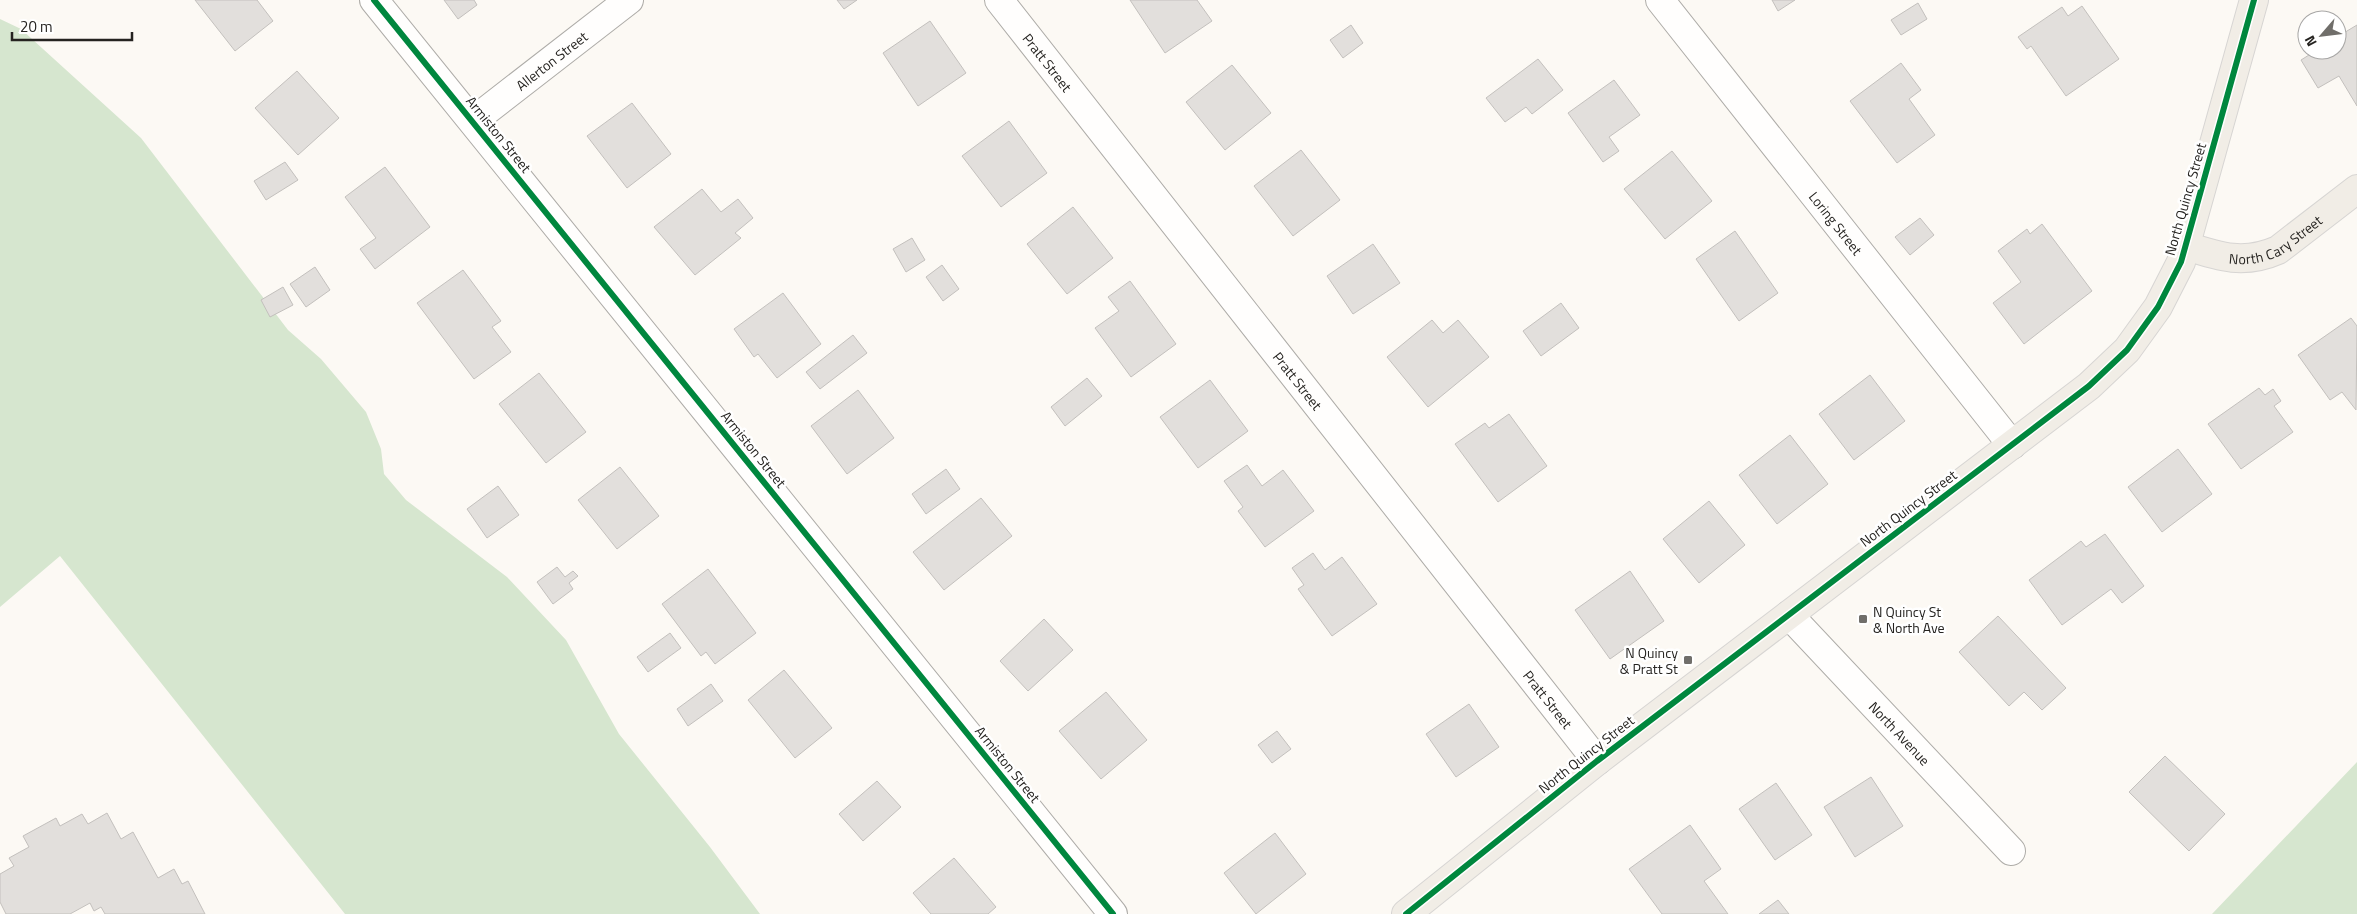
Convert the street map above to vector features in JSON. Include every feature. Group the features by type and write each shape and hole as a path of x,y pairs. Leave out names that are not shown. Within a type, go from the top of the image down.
{"main road":[{"name":"North Quincy Street","path":"1406,914 1597,761 2089,386 2127,350 2158,307 2181,262 2254,0"},
{"name":"North Cary Street","path":"2186,246 2211,254 2240,259 2266,256 2278,250 2357,189"}],"street":[{"name":"Armiston Street","path":"374,0 1113,914"},
{"name":"Allerton Street","path":"472,121 629,0"},
{"name":"Pratt Street","path":"999,0 1597,761"},
{"name":"Loring Street","path":"1660,0 2012,445"},
{"name":"North Avenue","path":"1789,614 2011,851"}],"green space":[{"path":"0,19 21,29 141,138 288,330 321,359 366,412 381,449 384,474 406,500 507,577 566,640 619,734 710,847 760,914 345,914 60,556 0,607"},
{"path":"2357,762 2357,914 2212,914"}],"building":[{"path":"195,0 257,0 273,21 235,51"},
{"path":"444,0 474,0 477,5 458,19"},
{"path":"837,0 857,0 844,9"},
{"path":"1130,0 1197,0 1212,21 1165,53"},
{"path":"1772,0 1795,0 1778,11"},
{"path":"1918,3 1927,19 1901,35 1891,20"},
{"path":"2082,6 2119,59 2066,96 2031,46 2027,49 2018,37 2062,7 2068,16"},
{"path":"930,21 966,73 918,106 883,53"},
{"path":"1351,25 1363,43 1343,58 1330,40"},
{"path":"2357,25 2357,106 2339,76 2318,88 2301,60 2347,60 2347,31"},
{"path":"1538,59 1563,90 1532,114 1526,107 1505,122 1486,98"},
{"path":"1901,63 1921,90 1909,99 1935,135 1897,163 1850,101"},
{"path":"1232,65 1271,113 1225,150 1186,102"},
{"path":"297,71 339,118 298,155 255,108"},
{"path":"1614,80 1640,115 1609,137 1619,151 1603,162 1568,113"},
{"path":"632,103 671,154 627,188 587,136"},
{"path":"1009,121 1047,173 1001,207 962,156"},
{"path":"1301,150 1340,200 1293,236 1254,186"},
{"path":"1672,151 1712,201 1665,239 1624,189"},
{"path":"285,162 298,180 266,200 254,181"},
{"path":"385,167 430,227 375,269 360,249 376,238 345,197"},
{"path":"702,189 721,212 738,199 753,218 735,233 741,238 695,275 654,227"},
{"path":"1073,207 1113,258 1067,294 1027,244"},
{"path":"1920,218 1934,235 1910,255 1895,237"},
{"path":"2042,224 2092,291 2024,344 1993,303 2021,282 1998,251 2027,229 2030,234"},
{"path":"1735,231 1778,293 1739,321 1696,259"},
{"path":"912,238 925,260 906,272 893,249"},
{"path":"1373,244 1400,283 1353,314 1327,276"},
{"path":"942,265 959,289 943,301 926,277"},
{"path":"315,267 330,290 306,307 290,284"},
{"path":"463,270 501,321 492,327 511,352 474,379 417,303"},
{"path":"1130,281 1176,344 1131,377 1095,328 1119,311 1108,297"},
{"path":"283,287 293,305 270,317 261,300"},
{"path":"783,293 821,344 777,378 758,354 754,357 734,329"},
{"path":"1561,303 1579,328 1541,356 1523,331"},
{"path":"2351,318 2357,326 2356,410 2342,392 2330,400 2298,355"},
{"path":"1432,320 1443,333 1458,320 1489,357 1428,407 1387,357"},
{"path":"853,335 867,353 820,389 806,372"},
{"path":"539,373 586,432 546,463 499,404"},
{"path":"1870,375 1905,421 1854,460 1819,414"},
{"path":"1087,378 1102,396 1065,426 1051,407"},
{"path":"1210,380 1248,431 1198,468 1160,417"},
{"path":"2259,388 2265,395 2273,389 2281,401 2274,406 2293,432 2241,469 2208,424"},
{"path":"858,390 894,438 847,474 811,426"},
{"path":"1509,414 1547,466 1498,502 1455,444 1485,423 1489,428"},
{"path":"1790,435 1828,484 1777,524 1739,475"},
{"path":"2178,449 2212,494 2162,532 2128,487"},
{"path":"1247,465 1262,486 1283,470 1314,511 1265,547 1238,511 1243,507 1224,481"},
{"path":"620,467 659,516 617,549 578,500"},
{"path":"946,469 960,489 926,514 912,494"},
{"path":"498,486 519,515 487,538 467,509"},
{"path":"981,498 1012,536 944,590 913,552"},
{"path":"1709,501 1745,545 1699,583 1663,539"},
{"path":"2105,534 2144,586 2122,603 2111,589 2062,625 2029,580 2081,541 2086,547"},
{"path":"1313,553 1325,570 1342,557 1377,604 1332,636 1298,589 1304,585 1292,568"},
{"path":"557,567 565,577 573,571 578,576 569,583 573,589 553,604 537,582"},
{"path":"708,569 756,633 715,664 706,652 701,656 662,604"},
{"path":"1630,571 1664,621 1610,659 1575,610"},
{"path":"1998,616 2066,688 2042,710 2024,692 2009,706 1959,652"},
{"path":"1044,619 1073,650 1028,691 1000,661"},
{"path":"670,633 681,648 648,672 637,657"},
{"path":"784,670 832,728 795,758 748,700"},
{"path":"711,684 723,701 688,726 677,709"},
{"path":"1106,692 1147,740 1101,779 1059,731"},
{"path":"1469,704 1499,747 1456,777 1426,734"},
{"path":"1277,731 1291,749 1272,763 1258,745"},
{"path":"2165,756 2225,814 2189,851 2129,792"},
{"path":"1871,777 1903,826 1855,857 1824,807"},
{"path":"877,781 901,807 863,841 839,814"},
{"path":"1776,783 1812,835 1775,860 1739,809"},
{"path":"107,813 121,839 133,832 158,878 174,869 182,884 188,881 205,914 105,914 101,907 94,911 90,903 70,914 6,914 0,902 0,874 14,866 9,858 29,847 23,836 56,818 60,826 82,814 88,824"},
{"path":"1690,825 1721,869 1704,881 1728,914 1662,914 1629,869"},
{"path":"1275,833 1306,874 1256,914 1224,873"},
{"path":"954,858 996,907 988,914 931,914 913,893"},
{"path":"1778,900 1789,914 1759,914"}],"cycle path":[{"path":"374,0 1113,914"},
{"path":"1406,914 1597,761 2089,386 2127,350 2158,307 2181,262 2254,0"}],"place":[{"name":"N Quincy St & North Ave","path":"1863,619"},
{"name":"N Quincy & Pratt St","path":"1688,660"}]}
